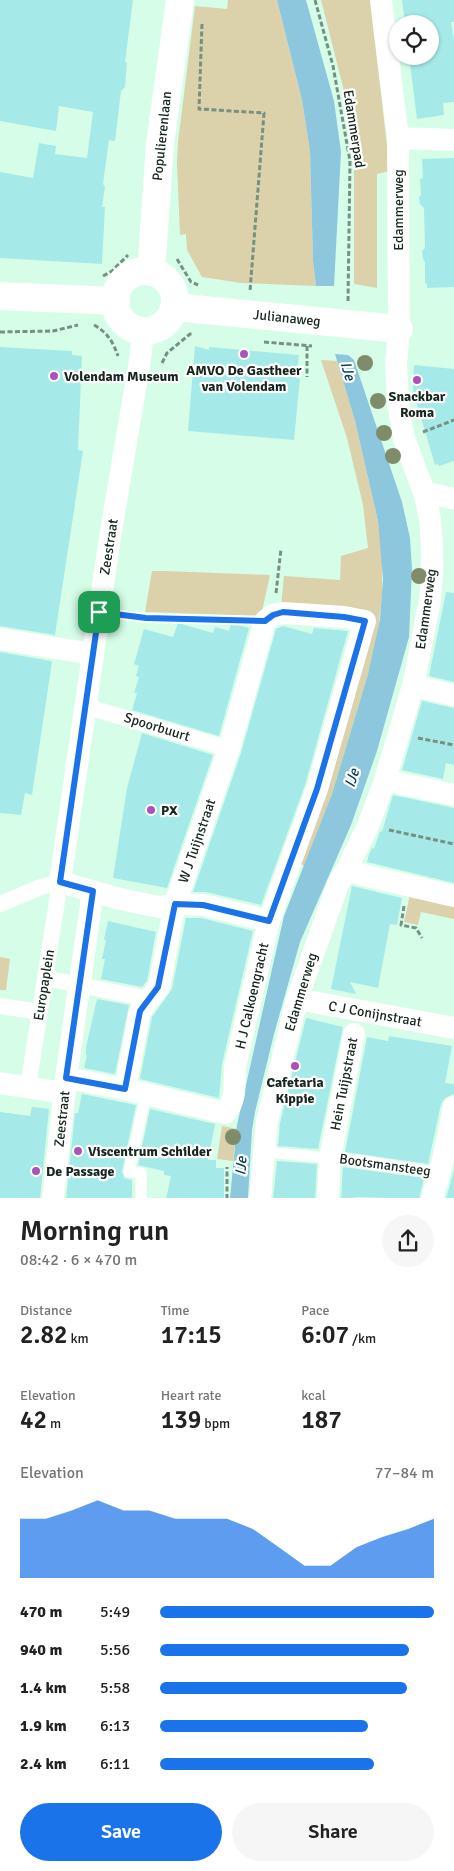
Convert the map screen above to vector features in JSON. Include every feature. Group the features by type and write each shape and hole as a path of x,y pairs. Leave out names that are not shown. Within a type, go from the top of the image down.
{"main road":[{"name":"Populierenlaan","path":"151,272 160,144 180,0"},
{"path":"138,272 151,272 162,276 170,285 175,296 175,307 171,318 164,325 153,330 143,331 132,328 123,322 116,302 118,289 126,278 138,272"},
{"path":"0,296 116,302"},
{"name":"Julianaweg","path":"175,307 399,328"}],"street":[{"name":"Edammerweg","path":"260,1198 267,1121 297,999 338,884 368,826 385,780 413,686 430,600 432,547 430,519 424,492 410,458 400,420 396,365 399,328 398,138 380,0"},
{"path":"398,138 454,140"},
{"name":"Zeestraat","path":"60,882 99,612 140,360 143,331"},
{"path":"424,492 454,499"},
{"name":"H J Calkoengracht","path":"135,1091 225,1113 233,1100 235,1067 269,921 317,789 365,621 344,617 283,612 269,618"},
{"name":"W J Tuijnstraat","path":"135,1091 140,1011 158,987 175,904 229,749 269,618"},
{"path":"0,639 93,654"},
{"path":"413,686 454,695"},
{"name":"Spoorbuurt","path":"85,706 229,749"},
{"path":"385,780 454,795"},
{"path":"346,871 454,896"},
{"path":"0,904 42,887 60,882 159,907 175,904 203,905 269,921"},
{"name":"Europaplein","path":"28,1087 60,882"},
{"name":"Zeestraat","path":"53,1198 66,1086 93,891"},
{"path":"45,978 149,1000"},
{"name":"C J Conijnstraat","path":"297,999 454,1028"},
{"path":"0,1006 40,1012"},
{"name":"Hein Tuijpstraat","path":"328,1198 330,1158 358,1010"},
{"path":"0,1083 28,1087 66,1086 135,1091"},
{"path":"432,1198 454,1107"}],"lane":[{"path":"135,1091 129,1172 141,1174 141,1198"},
{"path":"264,1152 330,1158"},
{"name":"Bootsmansteeg","path":"330,1158 364,1161 439,1173"}],"path":[{"name":"Edammerpad","path":"315,0 333,66 350,161 346,324"},
{"path":"203,21 199,109 264,113 250,291"},
{"path":"89,322 102,330 112,341 118,357"},
{"path":"0,332 53,331 83,324"},
{"path":"161,371 167,353 190,334 201,333"},
{"path":"307,346 307,377"},
{"path":"424,431 454,420"},
{"path":"99,612 146,618 269,618 281,549"},
{"path":"399,734 454,745"},
{"path":"368,826 454,844"},
{"path":"408,885 401,925 416,928 422,938"},
{"path":"227,1167 227,1198"}],"shaded area":[{"path":"228,0 277,0 302,100 310,151 313,261 316,286 241,283 202,277 187,250 186,234 180,235 178,142 195,6 227,9"},
{"path":"321,0 370,0 390,171 377,174 377,288 354,284 354,157 343,87"},
{"path":"321,360 337,361 355,421 378,521 382,560 382,597 378,630 368,674 332,794 304,866 300,863 372,618 281,606 284,576 340,580 341,556 368,548 363,505 347,438"},
{"path":"152,571 270,575 261,616 145,612"},
{"path":"410,894 454,903 454,919 421,912 418,925 404,922"},
{"path":"0,957 10,959 6,990 0,990"},
{"path":"222,1126 237,1129 233,1161 217,1159"}],"water":[{"path":"277,0 306,0 334,101 341,152 334,286 316,286 313,261 310,151 302,100"},
{"name":"IJe","path":"335,354 348,355 354,360 402,502 410,538 412,569 409,637 377,751 351,825 300,942 274,1034 255,1112 252,1130 248,1198 230,1198 237,1125 284,916 332,794 368,674 380,619 383,579 378,521 355,421"}],"building":[{"path":"0,0 133,0 125,62 127,63 125,87 121,91 115,141 109,140 103,184 105,187 102,207 105,207 102,264 0,258 0,172 33,178 39,143 56,146 55,154 87,158 93,112 59,106 56,131 0,121"},
{"path":"402,0 454,0 454,22 451,22 454,41 454,102 443,103 444,115 417,119 410,65 439,65 439,15 404,15"},
{"path":"454,158 454,287 427,288 422,251 425,248 424,208 420,204 419,197 421,195 420,179 423,178 422,159"},
{"path":"195,346 209,350 209,347 299,355 296,378 300,378 294,440 188,431"},
{"path":"0,347 72,351 72,355 82,356 78,450 83,451 55,635 0,626"},
{"path":"414,365 454,369 454,461 439,466 438,464 435,465 413,391"},
{"path":"446,592 454,593 454,682 429,676"},
{"path":"178,623 213,633 215,627 229,631 231,623 249,628 219,736 132,710 137,693 134,693 139,677 136,676 139,666 134,664 144,629 173,637"},
{"path":"283,626 312,634 314,628 348,631 305,785 261,905 206,892 193,892 241,753 276,629"},
{"path":"0,652 52,662 32,795 25,793 21,815 0,813"},
{"path":"422,701 454,708 454,765 446,763 443,779 402,770"},
{"path":"142,733 213,755 167,888 113,878 127,788"},
{"path":"393,795 454,808 454,883 367,862 380,831 382,832"},
{"path":"352,886 402,898 397,925 390,924 378,988 350,982 356,994 331,989"},
{"path":"186,918 201,918 253,931 222,1064 219,1098 140,1079 152,1017 172,989"},
{"path":"108,921 156,932 147,981 142,987 101,979 105,959 102,959 106,940 104,940"},
{"path":"97,999 129,1005 115,1074 84,1068 87,1055 86,1047"},
{"path":"306,1018 343,1027 318,1149 278,1146 280,1123"},
{"path":"389,1036 452,1046 445,1083 454,1084 454,1094 445,1098 441,1104 428,1164 345,1152 367,1037 388,1041"},
{"path":"82,1094 136,1105 122,1171 124,1178 132,1180 132,1198 66,1198 75,1113 78,1113"},
{"path":"32,1107 49,1109 40,1198 0,1198 0,1112 30,1116"},
{"path":"150,1109 215,1124 208,1160 216,1160 216,1168 224,1168 224,1198 166,1198 171,1176 164,1175 164,1171 138,1165"},
{"path":"277,1161 317,1164 315,1198 273,1198"},
{"path":"343,1167 424,1178 419,1198 341,1198"},
{"path":"454,1170 454,1198 446,1198"}],"place":[{"name":"AMVO De Gastheer van Volendam","path":"244,354"},
{"name":"Volendam Museum","path":"54,376"},
{"name":"Snackbar Roma","path":"417,380"},
{"name":"PX","path":"151,810"},
{"name":"Cafetaria Kippie","path":"295,1066"},
{"name":"Viscentrum Schilder","path":"78,1151"},
{"name":"De Passage","path":"36,1171"}],"route":[{"path":"99,612 127,614 146,618 265,621 273,615 283,612 344,617 365,621 317,789 269,921 203,905 175,904 158,987 140,1011 125,1089 66,1078 93,891 60,882 99,612"}]}
